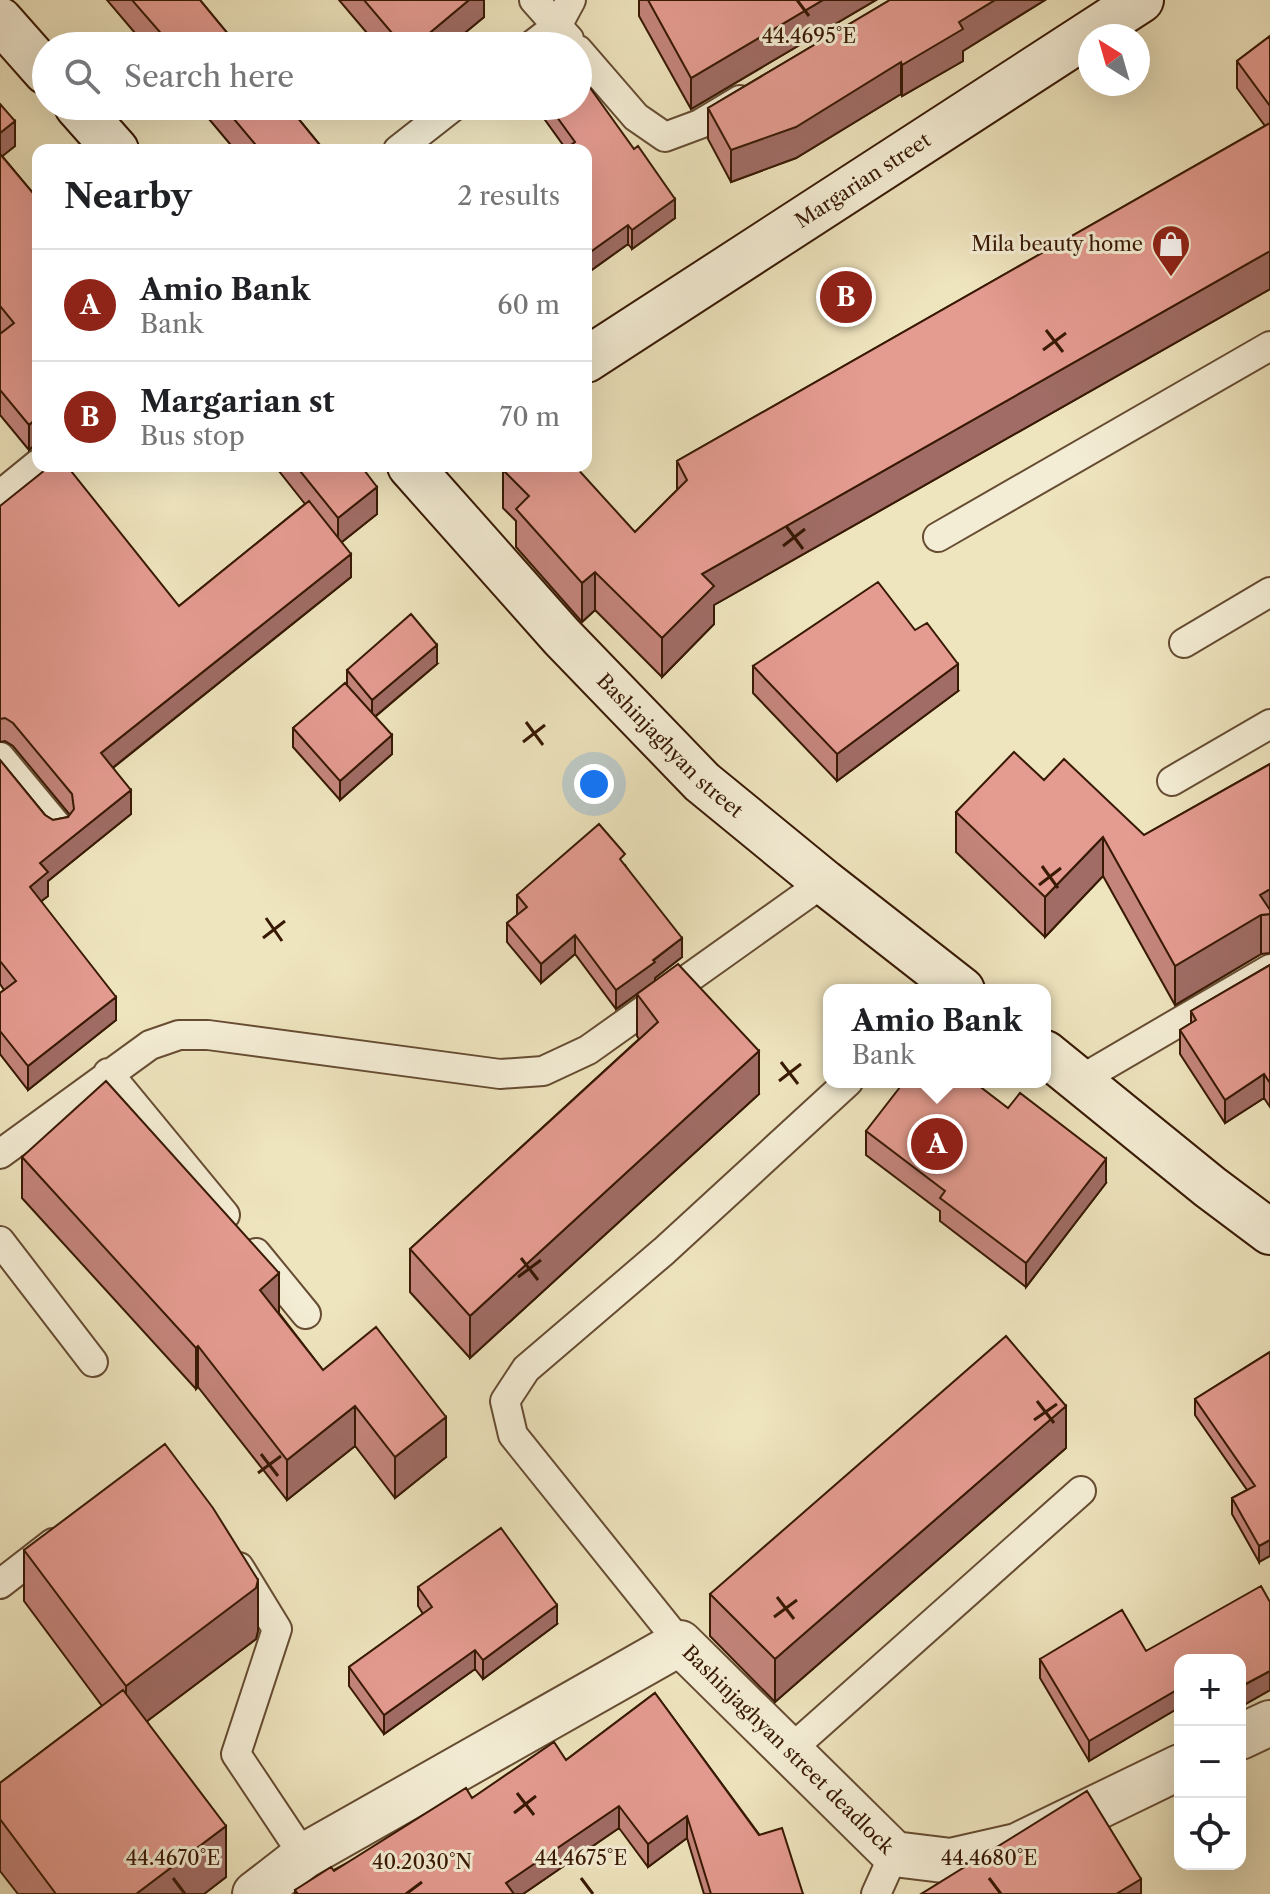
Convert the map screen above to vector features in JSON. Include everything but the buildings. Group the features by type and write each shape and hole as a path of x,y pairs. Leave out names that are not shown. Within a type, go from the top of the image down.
{"main road":[{"path":"15,0 42,32"},
{"name":"Margarian street","path":"592,356 1141,0"},
{"path":"1125,24 1163,0"},
{"path":"0,20 32,56"},
{"name":"Margarian street","path":"592,369 1078,55"},
{"path":"89,120 111,144"},
{"path":"117,120 137,144"},
{"name":"Bashinjaghyan street","path":"415,472 562,637 702,782 950,984"},
{"path":"1051,1058 1270,1232"},
{"name":"Bashinjaghyan street deadlock","path":"255,1894 304,1856 680,1643 894,1854 951,1861 1017,1846 1174,1770"},
{"path":"1246,1734 1270,1723"}],"lane":[{"path":"534,0 563,32"},
{"path":"570,32 571,0"},
{"path":"592,66 636,117 665,137 700,124 765,85"},
{"path":"406,144 436,120"},
{"path":"938,537 1270,346"},
{"path":"0,495 32,469"},
{"path":"1184,643 1270,592"},
{"path":"1172,781 1270,724"},
{"path":"0,757 58,827"},
{"path":"4,1142 150,1045 179,1035 208,1035 500,1074 543,1071 588,1050 824,882"},
{"path":"1080,1080 1270,969"},
{"path":"108,1073 306,1314"},
{"path":"680,1643 513,1435 505,1401 526,1369 664,1251 841,1088"},
{"path":"0,1241 93,1362"},
{"path":"789,1751 1081,1491"},
{"path":"0,1584 72,1528"},
{"path":"227,1549 277,1629 236,1754 304,1856"},
{"path":"876,1894 894,1854"}],"place":[{"name":"Mila beauty home","path":"1171,278"},
{"name":"Margarian st","path":"846,297"},
{"name":"Amio Bank","path":"937,1144"}]}
